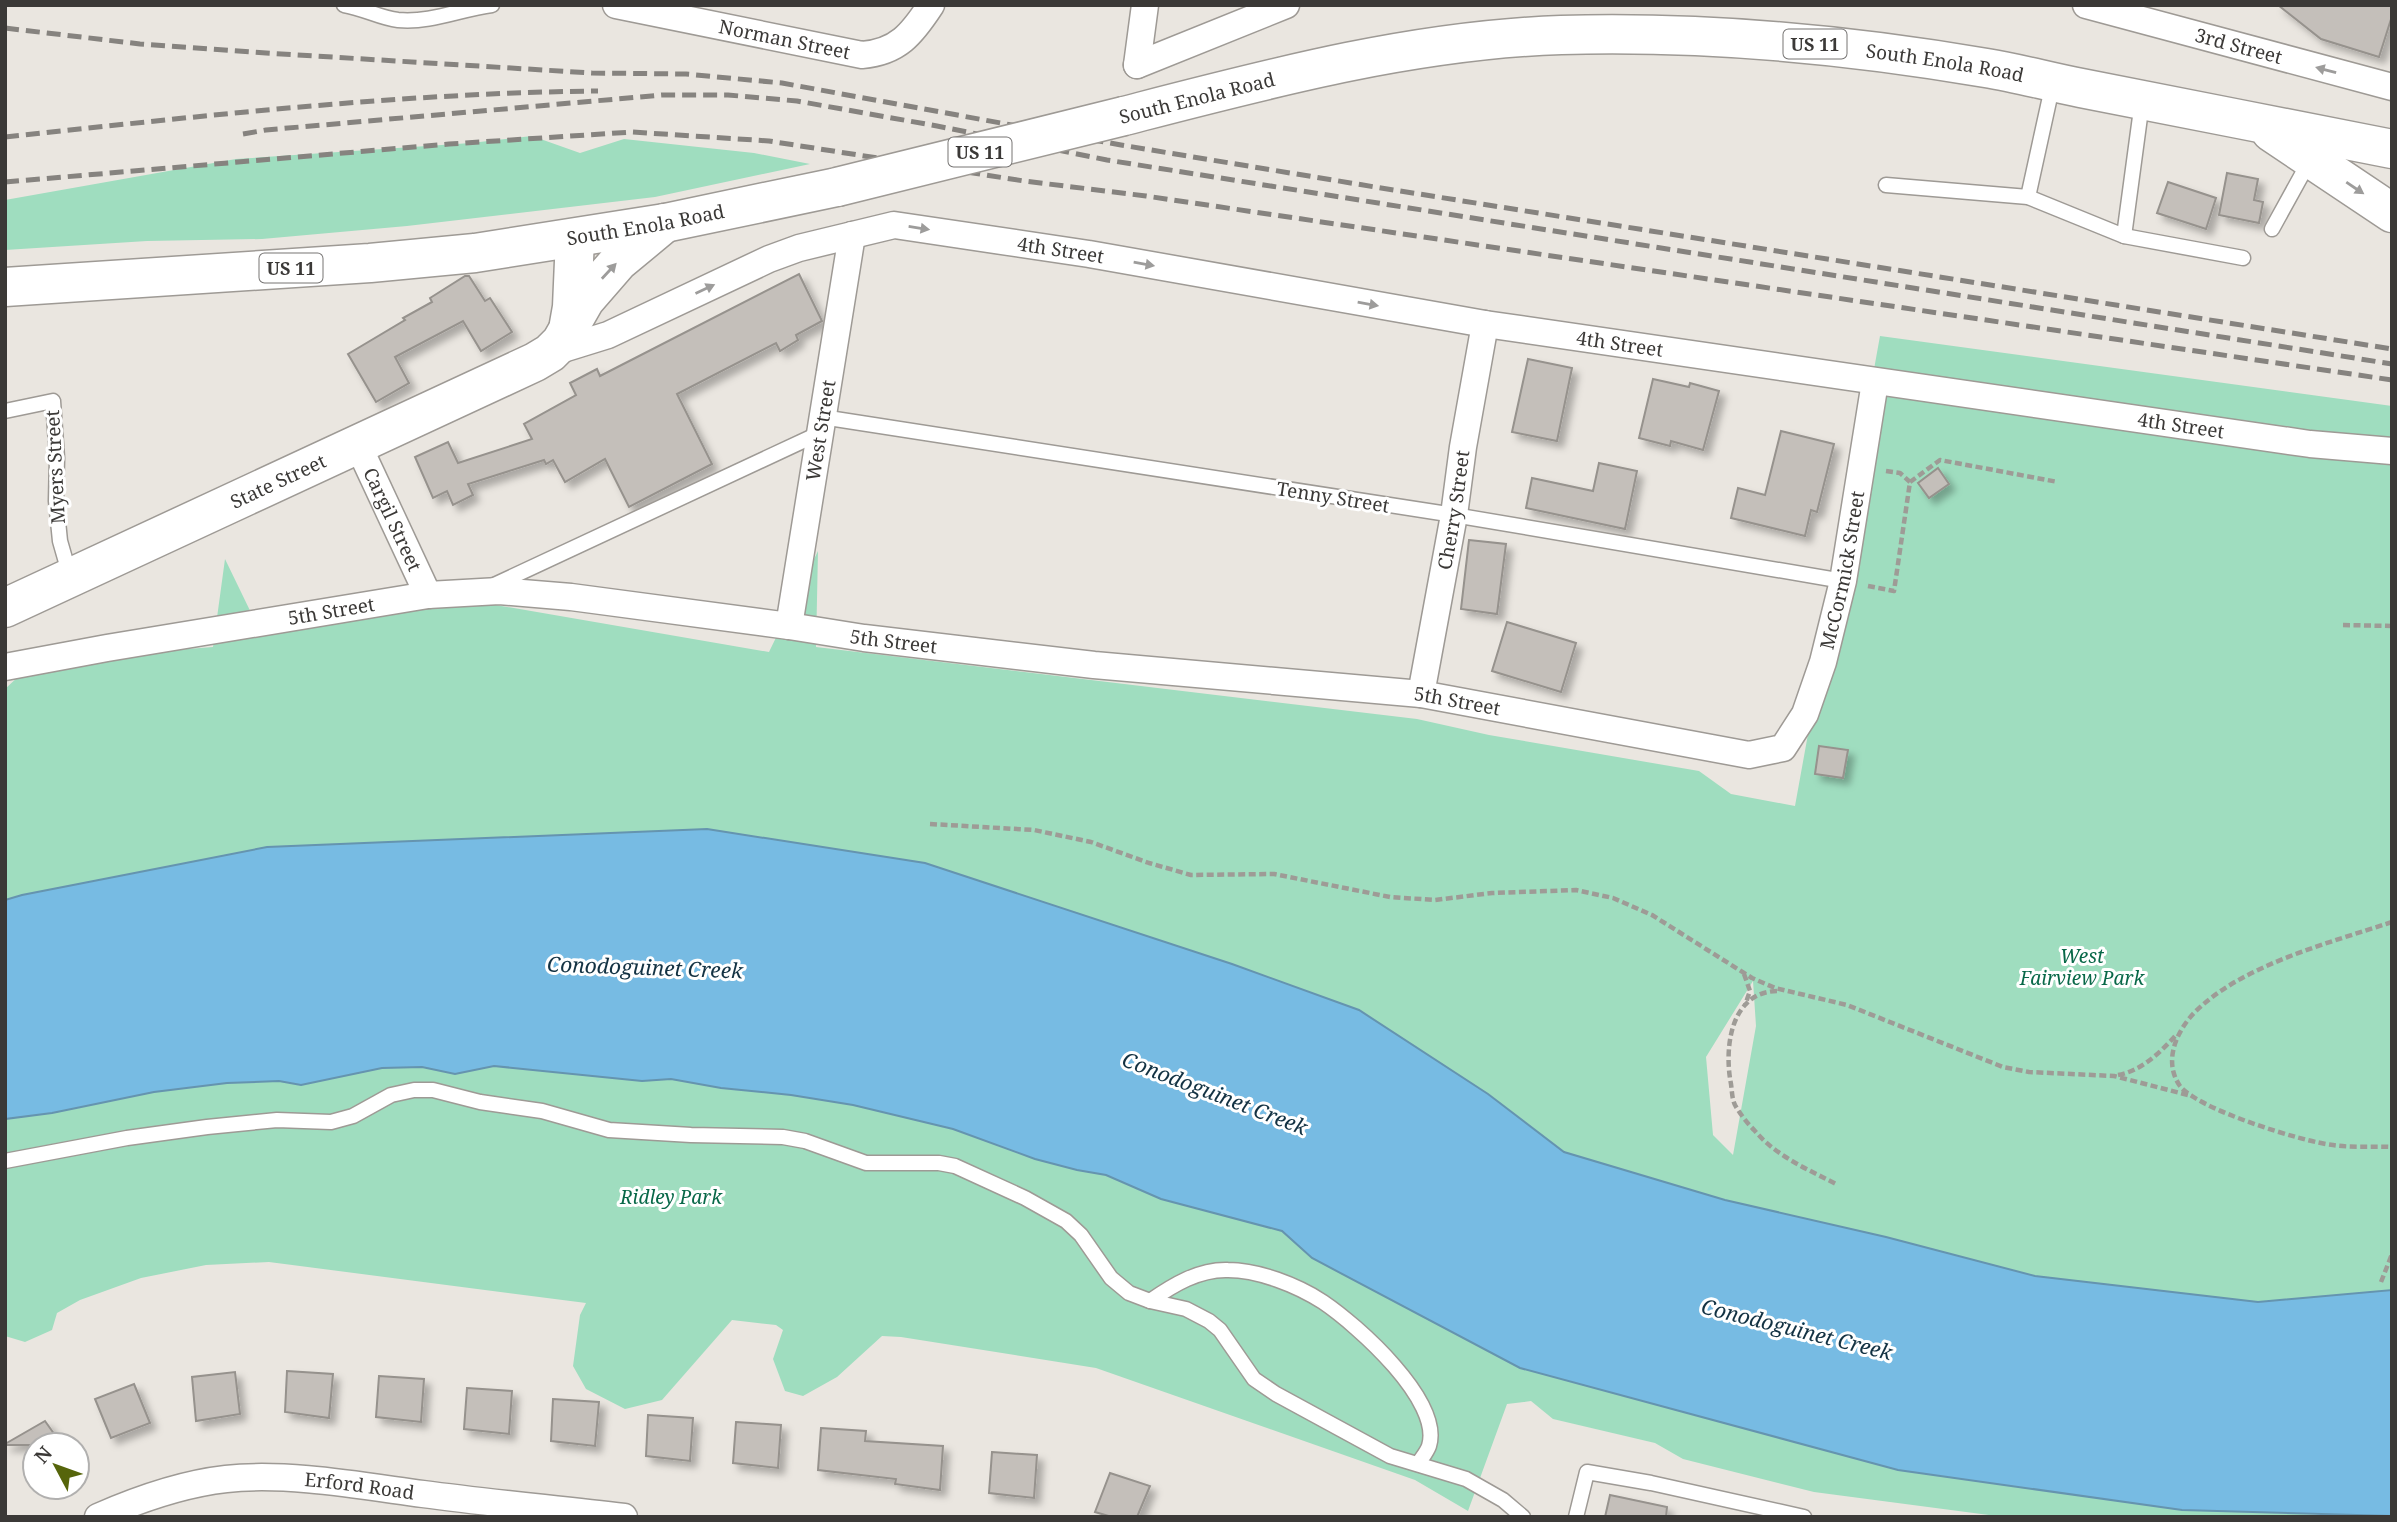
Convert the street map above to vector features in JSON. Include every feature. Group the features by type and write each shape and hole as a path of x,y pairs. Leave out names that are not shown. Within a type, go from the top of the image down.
{"main road":[{"name":"South Enola Road","path":"5,287 370,263 474,253 575,238 665,223 837,187 1331,64 1483,41 1560,35 1721,38 1807,43 1990,68 2053,83 2392,149"},
{"path":"2258,123 2392,213"},
{"name":"State Street","path":"5,608 535,362 559,340 585,300 618,262 665,223"},
{"path":"559,340 572,307 575,238"}],"street":[{"name":"Norman Street","path":"616,5 862,55 880,54 897,46 917,26 931,5"},
{"path":"1145,5 1137,65 1286,5"},
{"name":"3rd Street","path":"2086,5 2392,87"},
{"name":"4th Street","path":"852,235 894,225 906,226 1089,254 1485,324 2310,444 2392,451"},
{"name":"State Street","path":"559,340 608,335 769,259 799,248 852,235"},
{"name":"West Street","path":"789,625 852,235"},
{"name":"Cherry Street","path":"1421,694 1485,324"},
{"name":"McCormick Street","path":"1783,748 1805,714 1823,662 1843,581 1875,382"},
{"name":"Cargil Street","path":"358,445 428,595"},
{"name":"5th Street","path":"5,667 428,595 482,591 571,597 789,625 864,638 1094,665 1421,694 1749,755 1783,748"},
{"name":"Erford Road","path":"98,1517 152,1495 197,1484 227,1479 267,1478 359,1485 624,1517"}],"lane":[{"path":"344,5 396,20 423,20 492,5"},
{"path":"2028,197 2053,83"},
{"path":"2124,236 2143,100"},
{"path":"2272,229 2311,158"},
{"path":"1886,185 2028,197 2124,236 2243,258"},
{"name":"Myers Street","path":"5,411 53,401 57,458 55,501 60,541 70,577"},
{"path":"482,591 821,425"},
{"name":"Tenny Street","path":"821,425 1454,515 1843,581"},
{"path":"5,1161 127,1138 207,1127 277,1121 331,1122 353,1116 391,1095 414,1090 433,1090 480,1102 542,1111 609,1130 783,1137 805,1141 845,1158 866,1163 939,1163 955,1166 1025,1198 1066,1221 1081,1235 1111,1279 1129,1293 1185,1309 1209,1321 1220,1330 1254,1379 1276,1394 1390,1456 1466,1479 1503,1500 1524,1517"},
{"path":"1150,1301 1174,1284 1200,1274 1226,1269 1255,1273 1321,1301 1390,1362 1417,1392 1430,1429 1429,1446 1418,1464"},
{"path":"1576,1517 1587,1472 1651,1483 1804,1517"}],"path":[{"path":"1843,581 1894,592 1910,482 1940,460 2058,482"},
{"path":"2343,625 2392,626"},
{"path":"930,824 1034,830 1091,842 1191,875 1274,874 1390,897 1435,900 1576,890 1613,898 1652,915 1741,971 1775,988 1847,1005 2003,1067 2029,1072 2114,1076 2192,1096 2255,1125 2296,1138 2334,1145 2392,1147"},
{"path":"2114,1076 2129,1073 2140,1066 2169,1043 2195,1012 2262,968 2316,946 2392,922"},
{"path":"1741,971 1748,982 1749,991 1742,1009"},
{"path":"1788,990 1770,991 1755,997 1733,1022 1727,1044 1728,1070 1735,1104 1771,1148 1836,1184"},
{"path":"2181,1030 2172,1048 2172,1068 2180,1086 2192,1096"},
{"path":"2381,1282 2392,1254"}],"green space":[{"path":"532,136 580,153 624,139 754,153 810,164 655,197 407,226 262,239 147,241 5,250 5,200 236,159 471,143"},
{"name":"West Fairview Park","path":"1880,336 2392,406 2392,1290 2258,1302 2035,1276 1886,1237 1725,1200 1564,1152 1488,1094 1232,964 925,863 707,829 267,847 5,900 5,689 35,661 213,647 225,559 258,627 467,600 769,652 818,551 816,647 1417,719 1489,735 1699,771 1731,794 1795,806","holes":["1753,981 1756,1026 1733,1155 1713,1135 1706,1057"]},
{"name":"Ridley Park","path":"494,1066 642,1081 671,1079 721,1088 791,1095 853,1105 953,1129 1035,1159 1106,1175 1161,1199 1282,1231 1312,1258 1520,1368 1898,1470 2182,1510 2392,1517 2004,1517 1814,1492 1683,1459 1655,1443 1553,1419 1531,1401 1507,1404 1468,1511 1415,1480 1096,1368 901,1337 882,1336 837,1377 803,1396 785,1391 773,1359 783,1330 776,1325 732,1320 662,1400 625,1409 586,1389 573,1366 580,1315 586,1303 269,1262 206,1265 141,1278 80,1300 57,1313 52,1330 25,1342 5,1336 5,1119 52,1113 154,1092 227,1083 279,1081 301,1085 382,1068 422,1067 455,1074"}],"water":[{"name":"Conodoguinet Creek","path":"707,829 925,863 1232,964 1359,1010 1488,1094 1564,1152 1725,1200 1886,1237 2035,1276 2258,1302 2392,1290 2392,1516 2182,1510 1898,1470 1520,1368 1312,1258 1282,1231 1161,1199 1106,1175 1035,1159 953,1129 853,1105 671,1079 642,1081 494,1066 455,1074 422,1067 382,1068 301,1085 279,1081 227,1083 154,1092 52,1113 5,1119 5,900 267,847"}],"building":[{"path":"2278,5 2392,5 2392,16 2379,57 2321,39"},
{"path":"2227,173 2258,179 2254,200 2263,202 2259,223 2219,215"},
{"path":"2168,182 2216,198 2206,229 2157,213"},
{"path":"799,274 822,321 796,335 798,340 780,351 776,343 677,394 712,464 629,507 605,459 565,482 553,460 546,464 544,460 468,484 473,495 453,505 447,491 433,498 415,457 448,442 458,463 532,439 524,424 576,395 570,383 597,369 600,376"},
{"path":"469,276 485,301 490,298 512,332 481,351 463,321 395,357 409,383 376,402 348,354 432,302 430,298"},
{"path":"1528,359 1572,368 1557,441 1512,432"},
{"path":"1653,379 1689,387 1690,383 1719,391 1703,450 1671,441 1670,446 1639,438"},
{"path":"1781,431 1834,444 1817,512 1811,510 1805,536 1731,518 1738,488 1765,495"},
{"path":"1599,463 1637,471 1625,529 1526,508 1532,478 1593,491"},
{"path":"1938,468 1949,484 1929,498 1918,483"},
{"path":"1469,540 1506,544 1497,614 1461,609"},
{"path":"1507,622 1576,643 1561,692 1492,671"},
{"path":"1819,746 1848,750 1843,778 1815,774"},
{"path":"287,1371 333,1374 329,1418 285,1412"},
{"path":"235,1372 240,1414 196,1421 192,1377"},
{"path":"379,1376 424,1379 421,1422 376,1417"},
{"path":"134,1384 150,1423 111,1438 95,1399"},
{"path":"467,1388 512,1391 509,1434 464,1429"},
{"path":"553,1399 599,1402 595,1446 551,1441"},
{"path":"648,1415 693,1418 690,1461 646,1456"},
{"path":"45,1421 52,1431 28,1431"},
{"path":"736,1422 781,1425 778,1468 733,1463"},
{"path":"821,1428 866,1431 865,1441 943,1446 940,1490 895,1484 896,1479 818,1470"},
{"path":"21,1435 21,1445 5,1444"},
{"path":"992,1452 1037,1455 1034,1498 989,1493"},
{"path":"1110,1473 1150,1486 1137,1517 1112,1517 1095,1512"},
{"path":"1610,1495 1667,1507 1666,1517 1605,1517"}],"railway":[{"path":"5,28 140,44 266,53 592,73 686,74 782,83 1121,145 1375,187 2392,349"},
{"path":"5,137 376,101 598,91"},
{"path":"243,134 662,95 728,95 797,101 1107,160 2392,364"},
{"path":"5,182 449,144 632,132 769,141 1024,181 1146,196 2392,380"}]}
